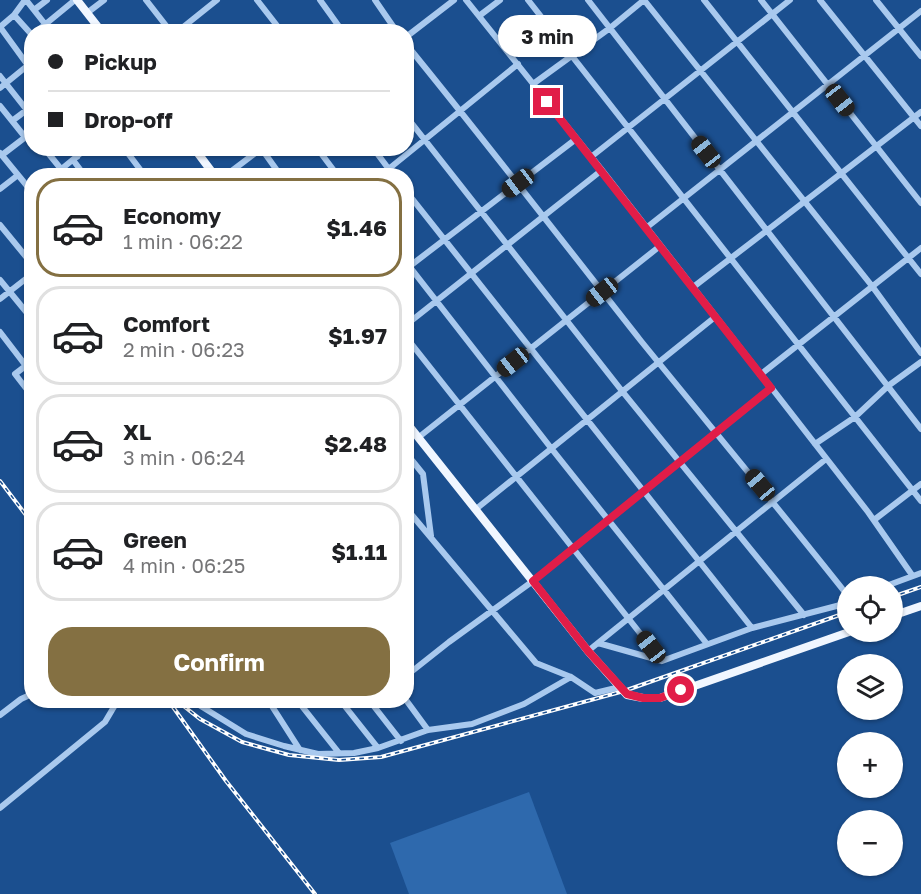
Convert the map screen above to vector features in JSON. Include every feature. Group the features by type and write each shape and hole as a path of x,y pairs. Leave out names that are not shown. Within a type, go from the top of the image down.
{"main road":[{"path":"76,0 96,24"},
{"path":"414,431 588,651 627,694 643,698 660,698 837,636"},
{"path":"903,612 921,606"}],"street":[{"path":"24,61 0,27 14,15 25,0 45,24 76,0"},
{"path":"34,10 47,0"},
{"path":"87,13 104,0"},
{"path":"146,0 165,24"},
{"path":"187,24 217,0"},
{"path":"257,0 276,24"},
{"path":"320,0 337,24"},
{"path":"375,0 392,24"},
{"path":"414,31 454,0"},
{"path":"466,0 602,170 874,520 912,575"},
{"path":"479,16 500,0"},
{"path":"528,0 921,501"},
{"path":"588,0 921,429"},
{"path":"533,84 610,28 644,0 872,286 921,352"},
{"path":"704,0 921,274"},
{"path":"761,0 921,203"},
{"path":"591,157 790,0"},
{"path":"820,0 921,126"},
{"path":"876,0 921,56"},
{"path":"646,228 921,11"},
{"path":"14,15 24,27"},
{"path":"414,54 658,362 775,502 837,582"},
{"path":"414,149 518,64"},
{"path":"0,88 24,71"},
{"path":"0,76 24,103"},
{"path":"0,106 24,136"},
{"path":"12,121 24,112"},
{"path":"692,288 921,112"},
{"path":"414,126 622,391 804,615"},
{"path":"24,138 1,154 24,182"},
{"path":"414,262 576,139"},
{"path":"50,156 60,168"},
{"path":"62,168 77,156"},
{"path":"236,168 252,156"},
{"path":"389,168 405,156"},
{"path":"75,158 81,168"},
{"path":"414,319 602,170"},
{"path":"0,189 18,175"},
{"path":"414,202 752,628"},
{"path":"0,225 24,254"},
{"path":"419,437 660,246"},
{"path":"760,375 921,248"},
{"path":"414,273 707,644"},
{"path":"0,280 24,309"},
{"path":"0,298 24,280"},
{"path":"476,509 715,317"},
{"path":"0,332 24,358"},
{"path":"414,347 662,661"},
{"path":"815,444 855,417 888,386 921,362"},
{"path":"24,367 15,374 24,386"},
{"path":"414,670 533,581 771,388"},
{"path":"588,651 826,459"},
{"path":"414,463 423,474 431,538"},
{"path":"874,520 921,484"},
{"path":"414,518 537,663 572,677 595,693 620,687"},
{"path":"903,579 921,573"},
{"path":"598,643 662,661 752,628 837,606"},
{"path":"204,708 246,734 318,754 354,753 401,741 428,730 472,724 524,704 572,677"},
{"path":"0,715 24,698"},
{"path":"0,808 105,722 113,708"},
{"path":"274,708 301,750"},
{"path":"303,708 339,753"},
{"path":"346,708 378,748"},
{"path":"375,708 401,741"},
{"path":"412,708 428,730"}],"shaded area":[{"path":"529,792 567,894 409,894 390,843"}],"railway":[{"path":"0,481 24,512"},
{"path":"903,593 921,587"},
{"path":"186,708 200,719 242,742 289,755 339,760 381,757 624,691 837,616"},
{"path":"174,708 226,781 315,894"}],"route":[{"path":"547,102 771,388 533,581 588,651 627,694 643,698 660,698 681,690"}]}
